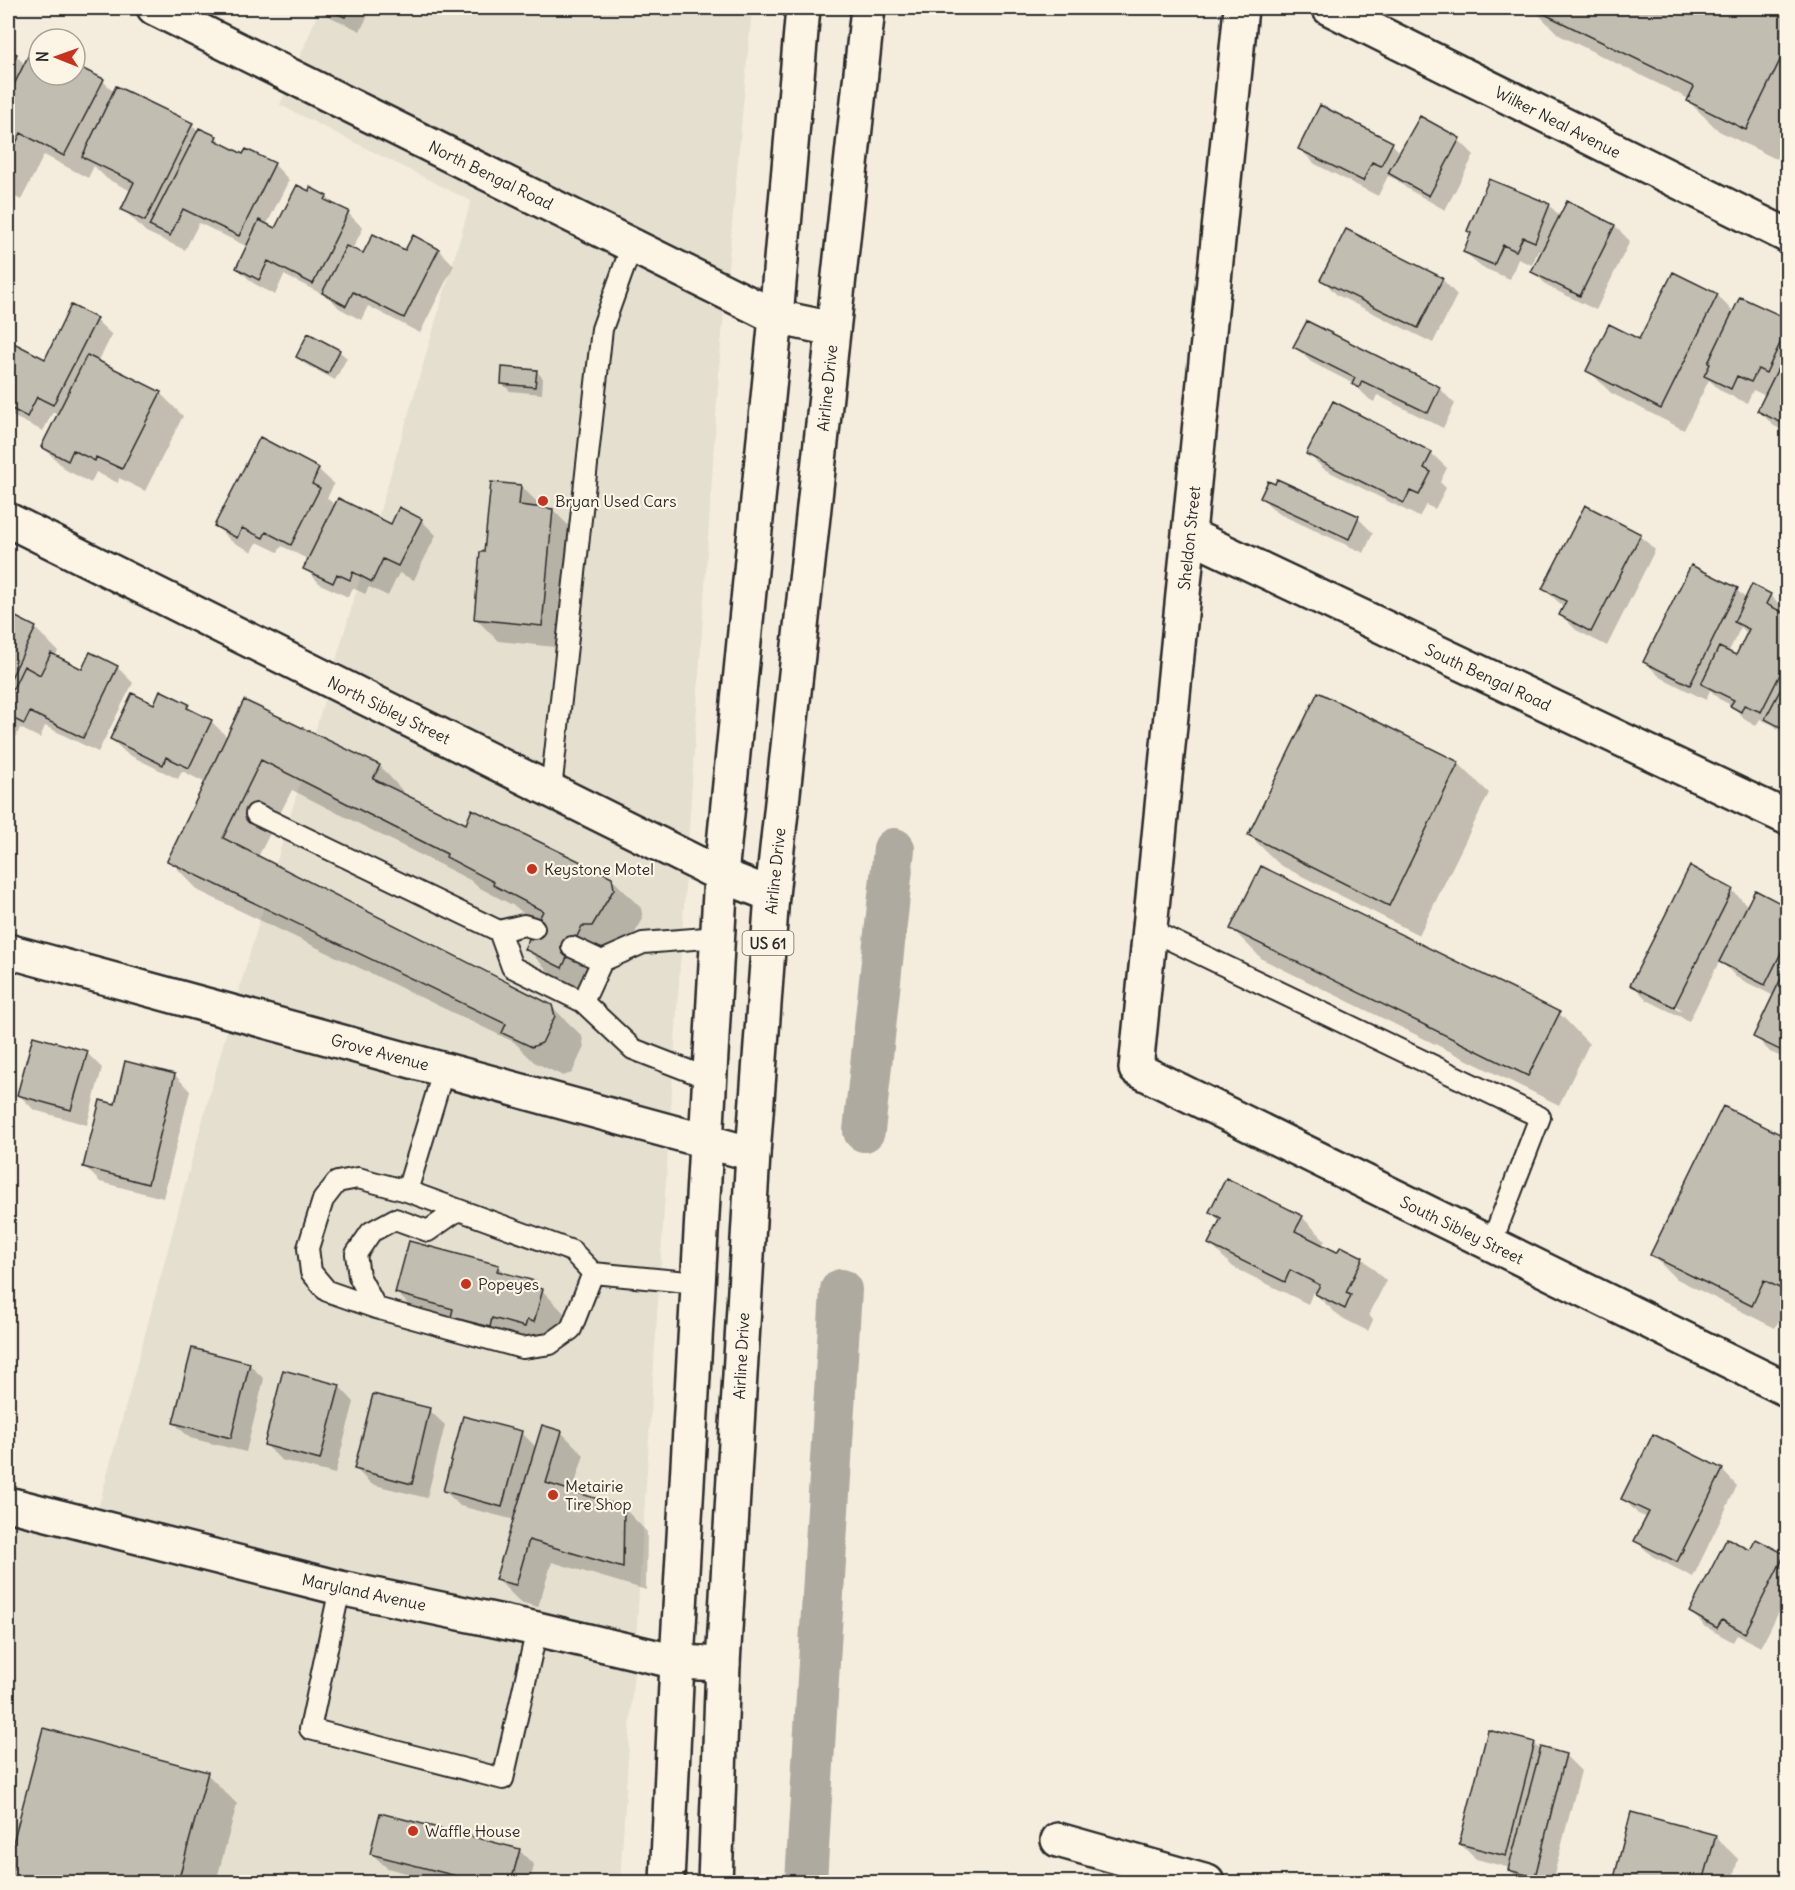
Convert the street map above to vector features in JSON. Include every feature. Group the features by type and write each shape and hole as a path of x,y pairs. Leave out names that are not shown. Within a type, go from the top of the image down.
{"main road":[{"name":"North Bengal Road","path":"154,8 777,317 833,329"},
{"name":"US 61","path":"667,1882 721,875 777,317 802,8"},
{"name":"Airline Drive","path":"715,1882 723,1664 753,1154 772,895 868,8"},
{"name":"Sheldon Street","path":"1136,1069 1241,8"},
{"name":"Wilker Neal Avenue","path":"1329,8 1788,236"},
{"name":"North Sibley Street","path":"8,520 721,875 772,895"},
{"name":"South Bengal Road","path":"1189,535 1788,818"},
{"name":"Grove Avenue","path":"8,951 753,1154"},
{"name":"South Sibley Street","path":"1136,1069 1788,1390"},
{"name":"Maryland Avenue","path":"8,1504 340,1588 537,1629 677,1662 723,1664"},
{"path":"1058,1840 1207,1882"}],"lane":[{"path":"551,790 602,329 632,245"},
{"path":"256,814 499,931 524,925 534,928"},
{"path":"1150,930 1540,1117 1491,1244"},
{"path":"499,931 512,967 583,1002 633,1049 710,1079"},
{"path":"583,1002 602,961 643,943 718,937"},
{"path":"572,947 602,961"},
{"path":"407,1191 444,1069"},
{"path":"593,1273 572,1329 550,1344 522,1348 376,1308 327,1291 311,1272 308,1248 323,1200 337,1182 358,1178 407,1191 572,1251 593,1273 698,1283"},
{"path":"376,1308 359,1276 356,1254 371,1232 395,1219 428,1231 458,1210"},
{"path":"340,1588 310,1730 503,1779 537,1629"}],"shaded area":[{"path":"320,8 752,8 720,356 620,1882 8,1882 8,1498 95,1520 222,1048 471,201 280,105"}],"building":[{"path":"325,8 349,8 345,17"},
{"path":"1532,8 1788,8 1788,44 1746,130 1687,101 1694,87"},
{"path":"8,49 17,54 8,74"},
{"path":"27,58 27,87 87,87 87,71 104,79 64,156 21,133 8,159 8,97"},
{"path":"116,86 193,123 145,221 121,210 134,182 82,157"},
{"path":"1320,105 1393,142 1381,166 1372,162 1363,181 1298,149"},
{"path":"1420,116 1460,138 1429,196 1388,173"},
{"path":"199,128 217,136 215,140 243,154 246,149 275,163 239,236 183,209 170,236 149,226"},
{"path":"1489,179 1550,204 1535,242 1523,237 1516,251 1503,245 1494,265 1463,252 1471,233 1467,231"},
{"path":"297,185 309,191 310,187 327,196 325,200 349,211 313,284 268,261 259,280 236,268 259,220 275,228"},
{"path":"1567,201 1615,225 1580,296 1531,272"},
{"path":"1346,229 1443,278 1418,328 1320,280"},
{"path":"373,234 405,250 413,235 439,249 404,318 353,292 346,306 322,293 346,246 363,253"},
{"path":"1673,272 1718,294 1661,409 1586,371 1609,324 1639,339"},
{"path":"1740,297 1788,319 1788,327 1766,373 1758,369 1751,382 1737,376 1731,389 1704,376"},
{"path":"71,305 97,318 53,405 37,397 27,417 8,407 8,340 45,359"},
{"path":"1307,321 1440,387 1428,413 1362,381 1359,388 1352,384 1355,378 1293,347"},
{"path":"308,333 340,350 328,374 296,357"},
{"path":"1788,348 1788,426 1757,411"},
{"path":"87,355 161,392 122,469 96,457 95,461 73,450 68,461 41,447"},
{"path":"502,367 537,370 535,387 501,384"},
{"path":"1333,401 1432,452 1424,468 1431,472 1419,495 1410,491 1404,503 1306,454"},
{"path":"260,437 319,468 312,484 320,488 291,545 266,532 263,538 242,528 237,538 214,526"},
{"path":"1277,479 1359,516 1349,539 1260,498 1268,481 1275,484"},
{"path":"491,482 521,485 519,505 553,509 542,626 474,619 480,552 484,552"},
{"path":"338,498 391,524 399,507 422,519 398,566 383,559 372,582 353,572 350,580 337,574 333,583 303,569"},
{"path":"1585,505 1641,534 1591,632 1559,615 1566,601 1542,589"},
{"path":"1691,565 1738,588 1690,685 1643,662"},
{"path":"1752,584 1771,594 1766,604 1788,615 1788,659 1761,712 1744,705 1741,712 1730,706 1734,700 1701,684 1719,647 1736,655 1749,629 1734,622"},
{"path":"12,615 36,627 8,684 8,622"},
{"path":"90,652 118,666 83,738 30,712 24,724 8,716 8,699 24,666 40,675 51,653 82,669"},
{"path":"1788,675 1788,731 1765,719"},
{"path":"160,690 189,704 187,708 212,720 189,768 166,757 163,765 110,739 132,693 154,704"},
{"path":"1318,692 1459,762 1389,906 1248,835"},
{"name":"Keystone Motel","path":"244,700 380,765 373,779 466,824 472,809 612,877 614,889 592,926 582,926 562,968 524,949 543,911 493,885 494,882 446,857 447,854 261,760 223,838 552,1005 555,1016 542,1043 532,1047 502,1033 506,1024 167,861"},
{"path":"1261,866 1560,1012 1528,1076 1230,929"},
{"path":"1690,866 1733,889 1674,1007 1630,985"},
{"path":"1755,890 1788,907 1788,939 1765,985 1719,962"},
{"path":"1788,964 1788,1054 1753,1037"},
{"path":"33,1036 88,1051 71,1110 17,1095"},
{"path":"125,1061 175,1074 148,1184 83,1167 100,1100 115,1104"},
{"path":"1723,1106 1788,1138 1788,1285 1785,1291 1764,1280 1752,1306 1650,1255"},
{"path":"1226,1178 1303,1216 1295,1231 1337,1252 1341,1246 1363,1257 1346,1293 1351,1295 1345,1309 1315,1294 1320,1285 1290,1270 1285,1282 1208,1244 1221,1218 1209,1212"},
{"name":"Popeyes","path":"409,1241 499,1265 497,1271 535,1281 534,1287 543,1289 534,1322 527,1320 525,1327 492,1318 490,1327 451,1317 453,1309 395,1293"},
{"path":"192,1348 250,1363 231,1438 173,1423"},
{"path":"283,1370 340,1385 320,1460 264,1445"},
{"path":"373,1394 430,1408 412,1484 354,1469"},
{"path":"463,1416 522,1431 502,1507 443,1491"},
{"name":"Metairie Tire Shop","path":"542,1425 562,1431 546,1483 624,1507 623,1568 529,1540 516,1585 495,1580"},
{"path":"1653,1434 1723,1469 1677,1562 1634,1541 1649,1512 1621,1499"},
{"path":"1727,1538 1750,1550 1756,1539 1785,1554 1745,1633 1722,1620 1717,1628 1689,1612"},
{"path":"43,1728 208,1772 178,1882 8,1882 8,1862"},
{"path":"1488,1730 1535,1742 1506,1856 1459,1844"},
{"path":"1541,1747 1566,1754 1535,1877 1508,1870"},
{"path":"1631,1812 1716,1835 1703,1882 1668,1880 1667,1882 1613,1882"},
{"name":"Waffle House","path":"380,1813 520,1849 511,1882 480,1882 370,1854"}],"waterway":[{"path":"864,1131 894,849"},
{"path":"806,1882 841,1290"}],"place":[{"name":"Bryan Used Cars","path":"543,501"},
{"name":"Keystone Motel","path":"532,869"},
{"name":"Popeyes","path":"466,1284"},
{"name":"Metairie Tire Shop","path":"553,1495"},
{"name":"Waffle House","path":"413,1831"}]}
